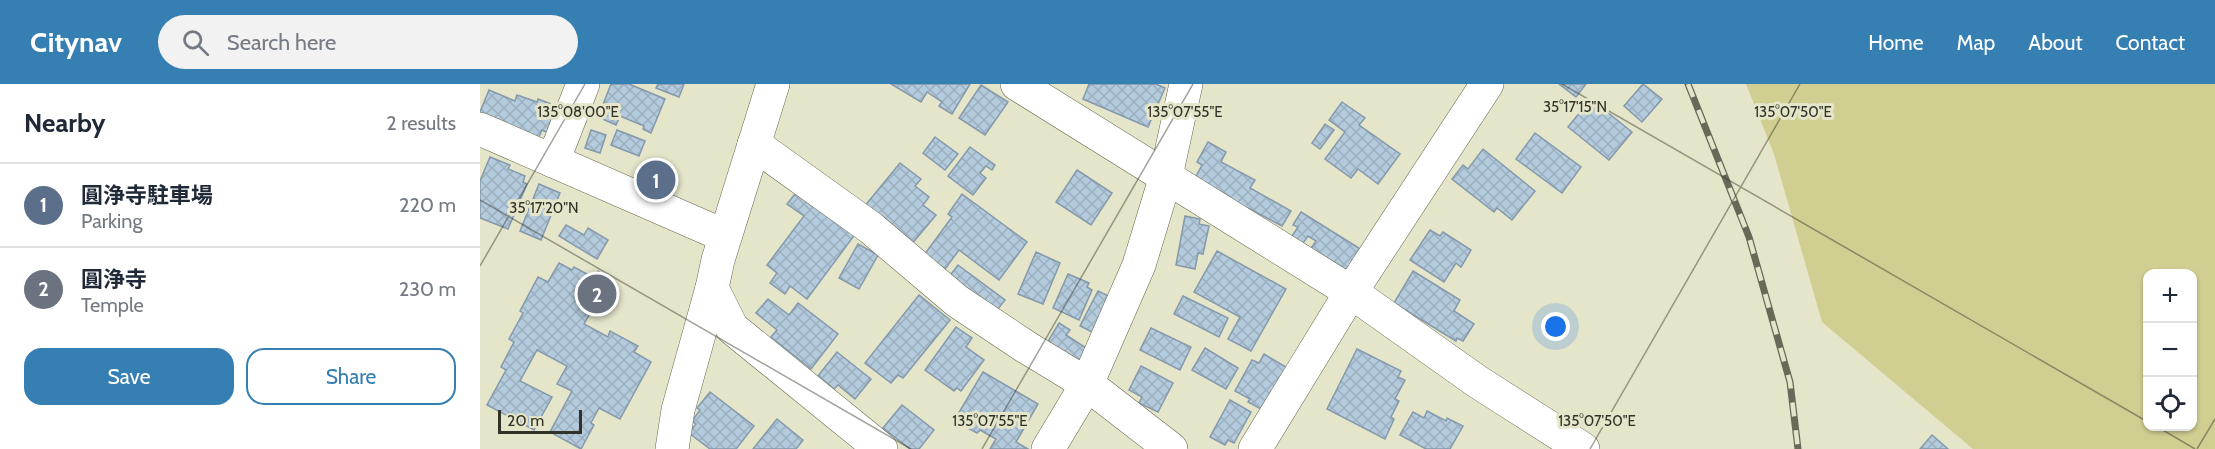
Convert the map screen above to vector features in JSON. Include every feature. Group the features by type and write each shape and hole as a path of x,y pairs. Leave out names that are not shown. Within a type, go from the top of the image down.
{"street":[{"path":"553,161 583,84"},
{"path":"672,449 678,410 725,236 773,84"},
{"path":"1017,84 1351,292 1478,382 1583,449"},
{"path":"1048,449 1087,384 1139,265 1166,176 1186,84"},
{"path":"1255,449 1351,292 1487,84"},
{"path":"480,129 725,236"},
{"path":"754,144 871,228 957,301 1087,384 1171,449"},
{"path":"712,288 732,328 881,449"}],"shaded area":[{"path":"1746,84 2215,84 2215,449 1973,449 1822,322 1774,154"}],"building":[{"path":"611,84 629,84 665,99 651,133 643,129 644,126 620,116 616,125 598,117"},
{"path":"658,84 684,84 679,97 656,88"},
{"path":"891,84 970,84 952,114 939,106 942,102 927,92 921,102"},
{"path":"1089,84 1156,84 1165,88 1148,127 1083,99"},
{"path":"1559,84 1586,84 1576,97"},
{"path":"1643,84 1662,99 1642,122 1624,106"},
{"path":"981,85 1008,102 985,135 959,118"},
{"path":"489,90 515,101 517,95 554,105 551,113 562,117 555,136 542,130 539,137 480,126 480,112"},
{"path":"1591,99 1632,132 1609,160 1568,127"},
{"path":"1342,102 1365,118 1359,125 1400,154 1378,184 1358,169 1351,178 1325,159 1345,132 1329,120"},
{"path":"1325,124 1334,130 1320,149 1312,143"},
{"path":"591,130 606,135 600,153 585,148"},
{"path":"617,130 645,141 639,156 611,145"},
{"path":"1535,133 1581,167 1562,193 1516,159"},
{"path":"935,137 958,154 945,170 923,153"},
{"path":"1208,142 1226,152 1221,162 1255,180 1250,188 1291,211 1282,226 1248,208 1246,211 1227,200 1229,196 1195,178 1202,165 1197,162"},
{"path":"970,147 995,165 992,170 986,166 980,173 986,178 973,195 948,176"},
{"path":"1483,149 1535,191 1512,220 1497,208 1494,212 1452,179 1463,165 1468,169"},
{"path":"490,157 510,165 508,169 525,176 523,182 527,184 508,229 480,218 480,181"},
{"path":"900,163 921,179 915,186 929,197 923,205 936,215 911,245 864,207"},
{"path":"1077,170 1112,193 1091,225 1056,202"},
{"path":"539,184 560,193 541,240 520,231"},
{"path":"798,190 856,233 807,299 790,286 785,294 770,283 777,273 767,265 804,216 787,204"},
{"path":"962,194 1027,242 999,280 959,250 945,269 924,255 952,217 948,214"},
{"path":"1301,212 1370,255 1357,276 1332,261 1328,267 1307,254 1316,241 1308,236 1301,246 1290,239 1298,227 1293,225"},
{"path":"1185,216 1200,219 1199,224 1209,226 1203,254 1198,253 1195,269 1176,265"},
{"path":"566,225 584,235 588,228 608,240 597,259 559,236"},
{"path":"1430,230 1440,236 1443,232 1471,250 1461,267 1456,263 1444,282 1410,260"},
{"path":"858,244 878,255 859,289 839,278"},
{"path":"1217,251 1286,289 1251,351 1228,339 1240,317 1194,292"},
{"path":"1036,252 1060,263 1043,304 1018,294"},
{"path":"559,263 572,270 574,267 594,278 598,271 605,276 597,290 602,292 584,324 608,337 610,331 638,346 634,352 651,362 620,419 599,408 591,423 594,425 581,449 550,432 572,391 557,384 567,366 537,350 520,381 552,397 534,430 487,405 506,370 501,367 514,342 509,339 523,313 520,311 538,277 548,282"},
{"path":"958,265 1005,300 994,314 948,278"},
{"path":"1413,271 1460,300 1454,311 1474,324 1463,341 1457,338 1456,341 1394,303"},
{"path":"1068,274 1089,283 1087,287 1092,290 1079,320 1053,308"},
{"path":"1098,291 1121,302 1104,338 1080,326"},
{"path":"919,295 950,320 903,378 898,375 891,383 865,363"},
{"path":"1183,296 1228,318 1219,337 1174,314"},
{"path":"768,299 789,315 798,303 838,334 811,369 771,337 777,330 756,313"},
{"path":"1059,323 1070,330 1066,335 1097,355 1085,373 1044,348"},
{"path":"956,327 972,338 966,347 984,360 961,391 957,388 954,391 925,370"},
{"path":"1151,328 1191,347 1180,370 1140,350"},
{"path":"1205,348 1238,368 1226,389 1192,370"},
{"path":"1357,349 1401,371 1398,377 1405,380 1395,399 1399,401 1391,417 1394,419 1385,439 1327,409"},
{"path":"837,352 871,379 855,399 838,385 834,389 818,376"},
{"path":"1264,354 1296,373 1272,415 1248,402 1250,399 1235,391 1252,360 1259,363"},
{"path":"1141,366 1173,383 1158,412 1139,403 1142,397 1129,390"},
{"path":"983,372 1038,404 1016,442 1028,449 990,449 996,439 980,430 977,433 957,422 961,416 958,414"},
{"path":"710,392 754,426 736,449 710,449 689,433 696,424 692,421 700,410 697,408"},
{"path":"1230,400 1251,412 1234,443 1228,440 1225,445 1210,437"},
{"path":"902,405 934,430 919,449 910,449 883,428"},
{"path":"1427,411 1446,421 1447,418 1463,426 1450,449 1426,449 1400,435 1413,412 1424,418"},
{"path":"777,419 803,440 796,449 753,449"},
{"path":"1932,435 1948,449 1920,449"}],"railway":[{"path":"1688,84 1749,237 1790,382 1798,449"}],"place":[{"name":"圓浄寺駐車場","path":"656,180"},
{"name":"圓浄寺","path":"597,294"}]}
